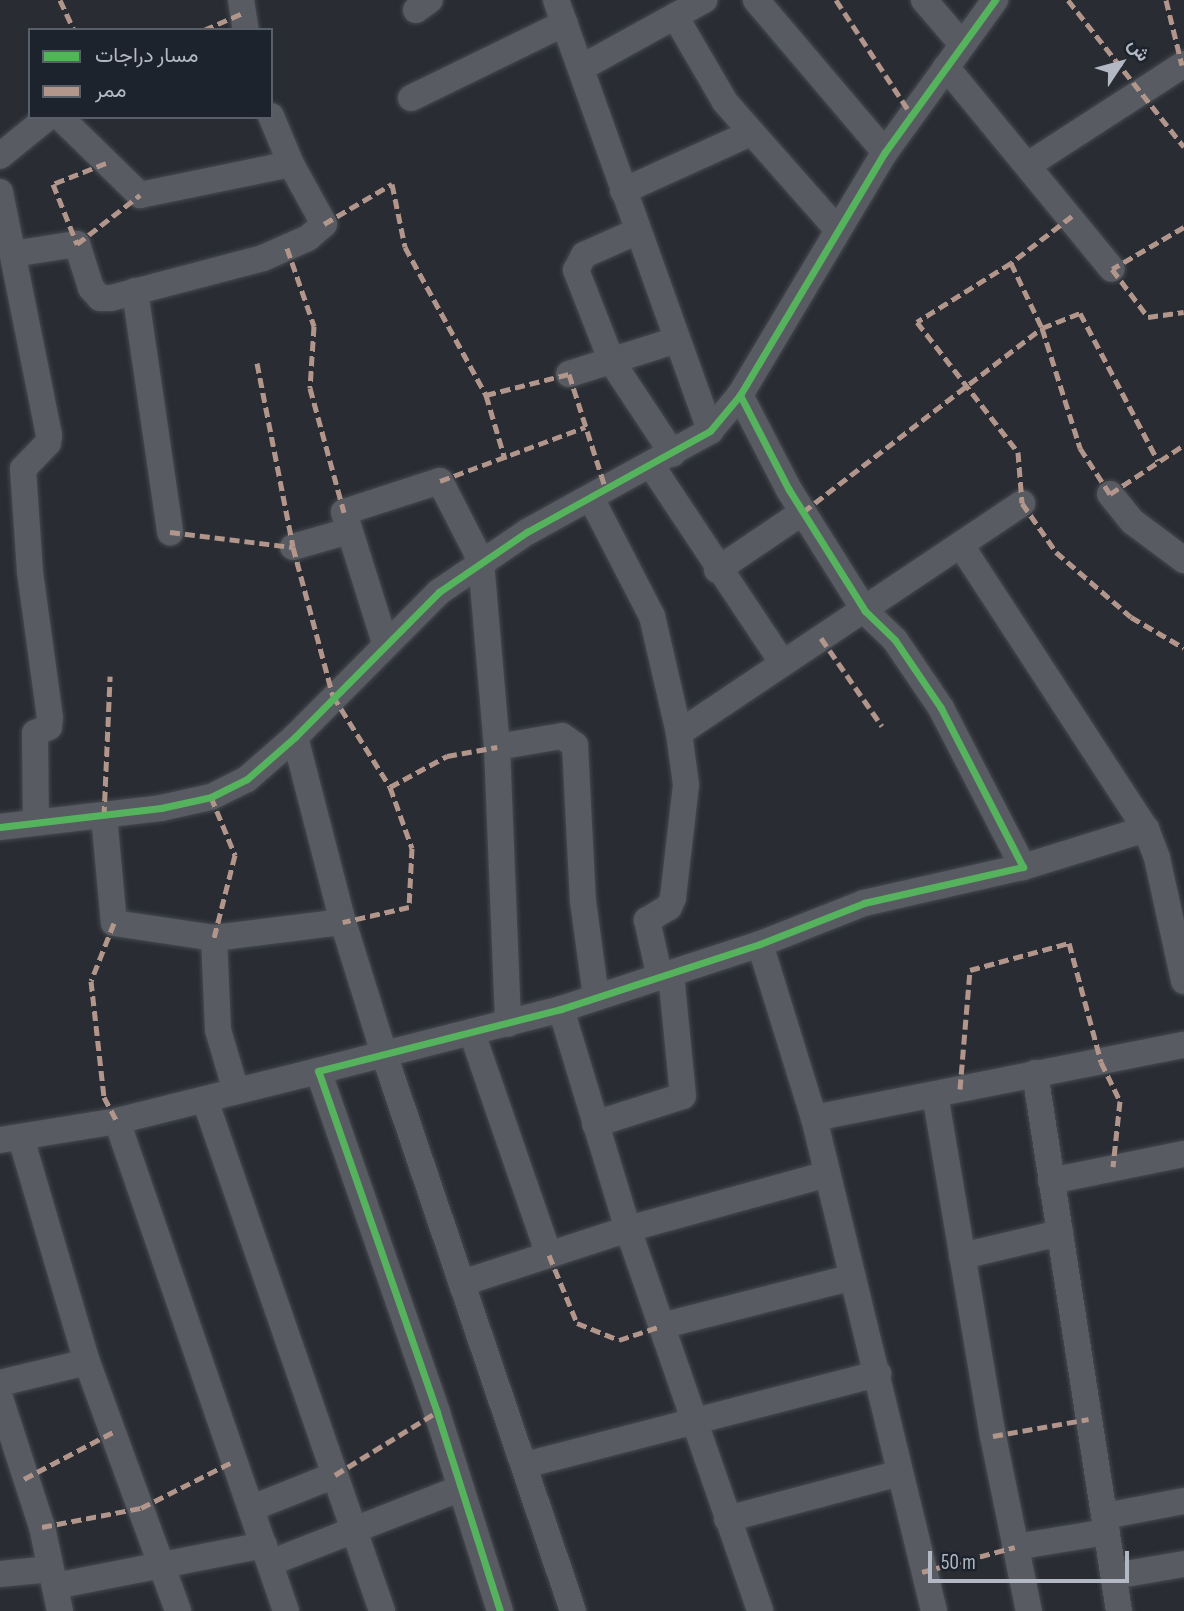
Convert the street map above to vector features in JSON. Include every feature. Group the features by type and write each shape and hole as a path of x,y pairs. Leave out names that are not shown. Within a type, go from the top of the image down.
{"street":[{"path":"240,0 246,28"},
{"path":"581,68 704,0"},
{"path":"756,0 885,152"},
{"path":"924,0 961,43"},
{"path":"0,827 104,816 211,797 247,779 295,737 385,643 439,592 481,561 710,431 740,395 836,228 885,152 961,43 995,0"},
{"path":"411,98 560,12 710,431"},
{"path":"675,16 706,73 751,134 836,228"},
{"path":"1028,165 1184,64"},
{"path":"946,67 1112,269"},
{"path":"0,156 46,119"},
{"path":"62,119 140,195 290,164"},
{"path":"13,254 77,244 91,288 100,298 135,292 263,258 307,238 324,224 290,164 272,119"},
{"path":"623,191 751,134"},
{"path":"0,192 49,435 48,443 23,469 30,572 50,718 49,727 36,733 35,738 36,822"},
{"path":"638,231 584,255 576,264 578,277 612,362 717,570 782,662"},
{"path":"135,292 170,532"},
{"path":"569,374 677,340"},
{"path":"740,395 803,512 865,611 895,640 941,708 1023,867"},
{"path":"385,643 344,512 440,481 481,561 497,747 508,1024"},
{"path":"1110,494 1133,522 1184,560"},
{"path":"591,498 652,616 679,733 686,785 673,898 668,907 647,920 665,976 684,1096 595,1124"},
{"path":"679,733 782,662 962,547 1022,503"},
{"path":"717,570 803,512"},
{"path":"293,547 349,531"},
{"path":"962,547 1146,829 1157,858 1184,981"},
{"path":"497,747 562,736 575,745 583,901 596,997"},
{"path":"295,737 342,922 384,1054 465,1282 573,1611"},
{"path":"104,816 114,923 214,938 342,922"},
{"path":"178,1611 87,1362 10,1139 117,1121 508,1024 760,944 864,904 1023,867 1146,829"},
{"path":"214,938 218,1030 236,1091"},
{"path":"760,944 814,1118 934,1611"},
{"path":"561,1009 628,1229 760,1611"},
{"path":"472,1032 549,1255"},
{"path":"814,1118 1184,1045"},
{"path":"318,1071 461,1488 500,1611"},
{"path":"1035,1073 1119,1611"},
{"path":"935,1094 1015,1547 1029,1611"},
{"path":"205,1100 382,1611"},
{"path":"117,1121 286,1611"},
{"path":"1051,1181 1184,1154"},
{"path":"465,1282 628,1229 828,1174"},
{"path":"962,1255 1060,1233"},
{"path":"661,1326 853,1277"},
{"path":"0,1383 87,1362"},
{"path":"525,1465 878,1374"},
{"path":"0,1398 55,1589"},
{"path":"727,1519 900,1473"},
{"path":"251,1508 335,1475"},
{"path":"0,1574 55,1589 162,1565 267,1554 353,1529 461,1488"},
{"path":"1015,1547 1184,1501"},
{"path":"1114,1576 1184,1564"}],"marked path":[{"path":"60,0 73,28"},
{"path":"836,0 911,114"},
{"path":"1068,0 1184,147"},
{"path":"1166,0 1182,65"},
{"path":"209,28 243,13"},
{"path":"106,163 53,184 77,244 140,195"},
{"path":"324,224 392,184 405,247 486,395 505,459"},
{"path":"1072,216 1011,263 917,322 1018,452 1022,503 1056,552 1131,617 1184,648"},
{"path":"1184,227 1112,269 1148,317 1184,312"},
{"path":"287,248 314,326 310,388 344,512"},
{"path":"1011,263 1042,328 1080,448 1110,494 1184,445"},
{"path":"803,512 1042,328 1080,313 1158,461"},
{"path":"257,363 293,547 333,696 390,787 412,848 409,907 343,922"},
{"path":"486,395 569,374 606,490"},
{"path":"440,481 585,427"},
{"path":"170,532 293,547"},
{"path":"821,638 882,726"},
{"path":"104,816 110,676"},
{"path":"390,787 447,756 497,747"},
{"path":"211,797 235,855 214,938"},
{"path":"114,923 91,981 104,1097 117,1121"},
{"path":"960,1089 970,970 1069,943 1101,1062 1120,1101 1113,1167"},
{"path":"549,1255 577,1323 619,1340 661,1326"},
{"path":"335,1475 437,1412"},
{"path":"993,1436 1089,1419"},
{"path":"24,1479 115,1431"},
{"path":"42,1527 141,1508 234,1461"},
{"path":"922,1572 1015,1547"}],"cycle path":[{"path":"0,827 161,808 211,797 247,779 295,737 439,592 527,532 710,431 740,395 885,152 995,0"},
{"path":"500,1611 437,1412 318,1071 561,1009 760,944 864,903 1023,867 941,708 895,640 865,611 789,490 740,395"}]}
